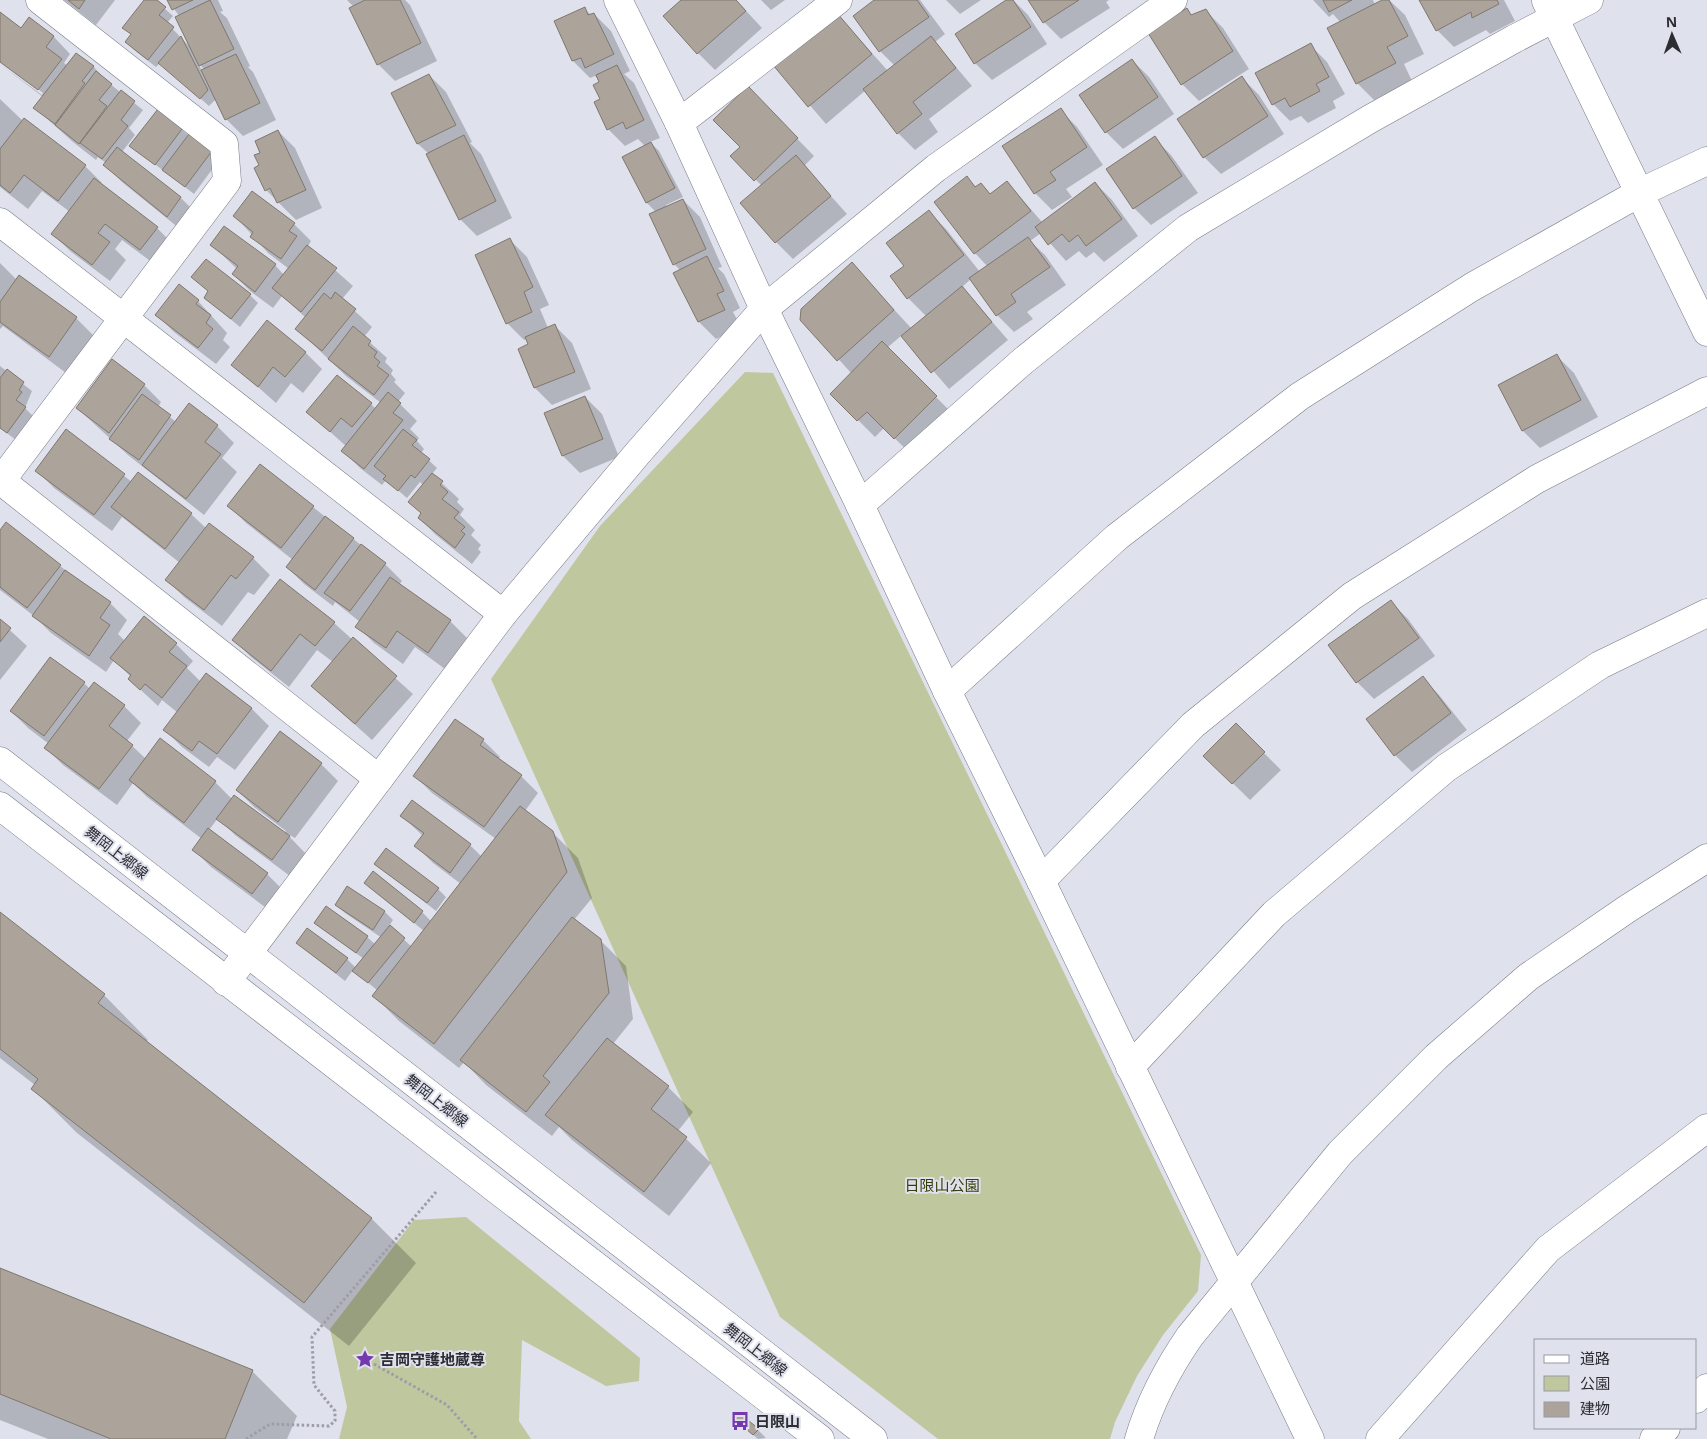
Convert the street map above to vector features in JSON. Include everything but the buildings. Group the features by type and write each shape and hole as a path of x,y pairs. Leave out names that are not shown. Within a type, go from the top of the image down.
{"street":[{"path":"40,0 224,144 228,181 0,481 379,779"},
{"path":"618,0 679,123 764,309 860,505 947,691 1041,881 1310,1439"},
{"path":"679,123 838,0"},
{"path":"226,982 502,614 636,454 764,309 936,168 1173,0"},
{"path":"860,505 1023,361 1188,228 1549,9 1589,0"},
{"path":"1549,9 1707,332"},
{"path":"947,691 1117,537 1300,396 1472,287 1639,193 1707,161"},
{"path":"0,222 502,614"},
{"path":"1041,881 1193,725 1352,596 1537,479 1707,392"},
{"path":"1130,1067 1274,914 1446,768 1600,665 1707,613"},
{"name":"舞岡上郷線","path":"0,761 873,1439"},
{"path":"0,806 820,1439"},
{"path":"1139,1439 1160,1386 1173,1361 1190,1336 1340,1153 1436,1057 1528,977 1627,909 1707,858"},
{"path":"1380,1439 1548,1249 1707,1128"},
{"path":"1697,1397 1707,1388"},
{"path":"1654,1439 1665,1429"}],"path":[{"path":"246,1439 270,1424 330,1426 335,1421 335,1411 314,1385 312,1337 436,1192"},
{"path":"374,1364 448,1405 477,1439"}],"green space":[{"name":"日限山公園","path":"745,372 773,373 1201,1255 1198,1291 1163,1335 1137,1376 1115,1422 1110,1439 938,1439 780,1317 491,679 600,526"},
{"path":"466,1217 640,1358 639,1381 606,1386 522,1340 519,1421 531,1439 339,1439 347,1407 330,1329 414,1220"}],"place":[{"name":"吉岡守護地蔵尊","path":"365,1359"},
{"name":"日限山","path":"740,1421"}]}
